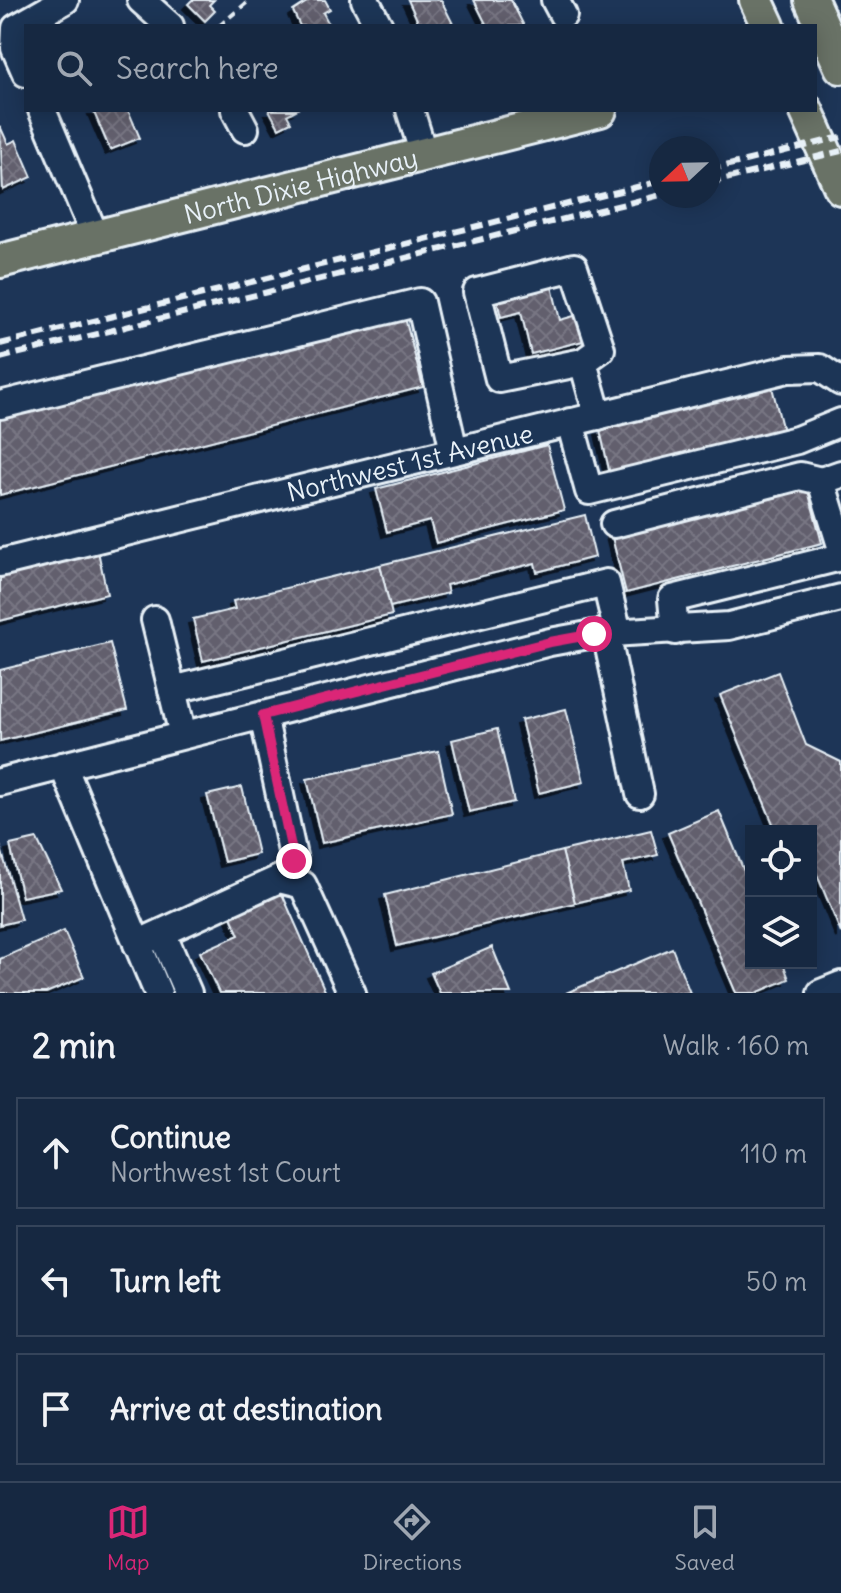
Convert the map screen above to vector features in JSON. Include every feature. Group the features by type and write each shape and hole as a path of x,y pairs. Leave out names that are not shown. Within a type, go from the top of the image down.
{"main road":[{"path":"756,0 767,24"},
{"path":"811,0 833,57"},
{"name":"North Dixie Highway","path":"0,261 592,112"},
{"path":"807,112 841,188"}],"street":[{"path":"24,68 15,48 16,28 65,0"},
{"path":"141,0 168,24"},
{"path":"365,0 378,24"},
{"path":"43,112 96,238"},
{"path":"411,112 424,155"},
{"path":"574,267 601,349 583,362 499,379 477,292 574,267"},
{"path":"0,405 420,302 454,451"},
{"path":"583,362 598,416"},
{"name":"Northwest 1st Avenue","path":"0,563 788,369 830,375"},
{"path":"570,422 589,491 797,440 841,422"},
{"path":"614,524 800,476 831,478 841,546"},
{"path":"675,631 672,599 841,557"},
{"path":"806,566 815,605"},
{"path":"172,690 606,583 640,794"},
{"path":"0,782 550,642 612,633 729,626 841,598"},
{"path":"155,620 183,735"},
{"path":"392,635 404,679"},
{"path":"263,715 286,870 303,885 352,993"},
{"path":"63,766 158,993"},
{"path":"137,944 286,870"},
{"path":"162,933 188,993"},
{"path":"821,993 841,985"}],"path":[{"path":"221,24 250,0"}],"building":[{"path":"192,0 214,0 209,5 215,11 205,21 188,4"},
{"path":"310,0 325,0 330,9 323,13 329,24 299,24 293,11"},
{"path":"408,0 441,0 453,24 419,24"},
{"path":"474,0 511,0 523,24 486,24"},
{"path":"94,112 129,112 140,138 110,150"},
{"path":"270,112 292,112 287,115 291,122 279,128"},
{"path":"0,126 8,144 16,140 32,177 3,190"},
{"path":"550,278 560,320 581,314 587,340 531,354 521,312 501,317 495,292"},
{"path":"404,314 423,387 0,495 0,417"},
{"path":"772,387 783,431 610,474 600,430"},
{"path":"547,445 564,510 436,543 430,521 387,532 376,489"},
{"path":"806,483 822,543 626,593 611,533"},
{"path":"585,515 595,557 537,572 535,563 446,585 448,593 390,607 380,565"},
{"path":"98,551 107,594 0,621 0,576"},
{"path":"380,565 392,615 203,661 193,619 235,609 233,601"},
{"path":"110,643 127,710 0,741 0,670"},
{"path":"778,672 806,745 841,762 841,933 817,874 817,825 774,825 720,695"},
{"path":"566,709 584,782 539,793 521,720"},
{"path":"497,729 514,802 469,812 452,740"},
{"path":"438,751 452,814 322,843 307,779"},
{"path":"242,787 258,854 224,862 207,795"},
{"path":"719,811 745,874 745,969 785,969 789,979 756,993 736,993 668,833"},
{"path":"651,830 658,855 623,863 629,890 575,903 562,851"},
{"path":"37,839 61,889 22,897 10,845"},
{"path":"0,845 21,920 0,925"},
{"path":"562,851 575,903 397,946 385,895"},
{"path":"279,887 326,993 219,993 200,952 239,935 228,910"},
{"path":"64,931 84,977 46,993 0,993 0,959"},
{"path":"492,947 511,993 440,993 431,973"},
{"path":"672,948 690,993 566,993"}],"railway":[{"path":"721,167 841,137"},
{"path":"721,180 841,151"},
{"path":"0,344 649,184"},
{"path":"0,358 649,198"}],"route":[{"path":"294,861 263,715 550,642 594,634"}]}
